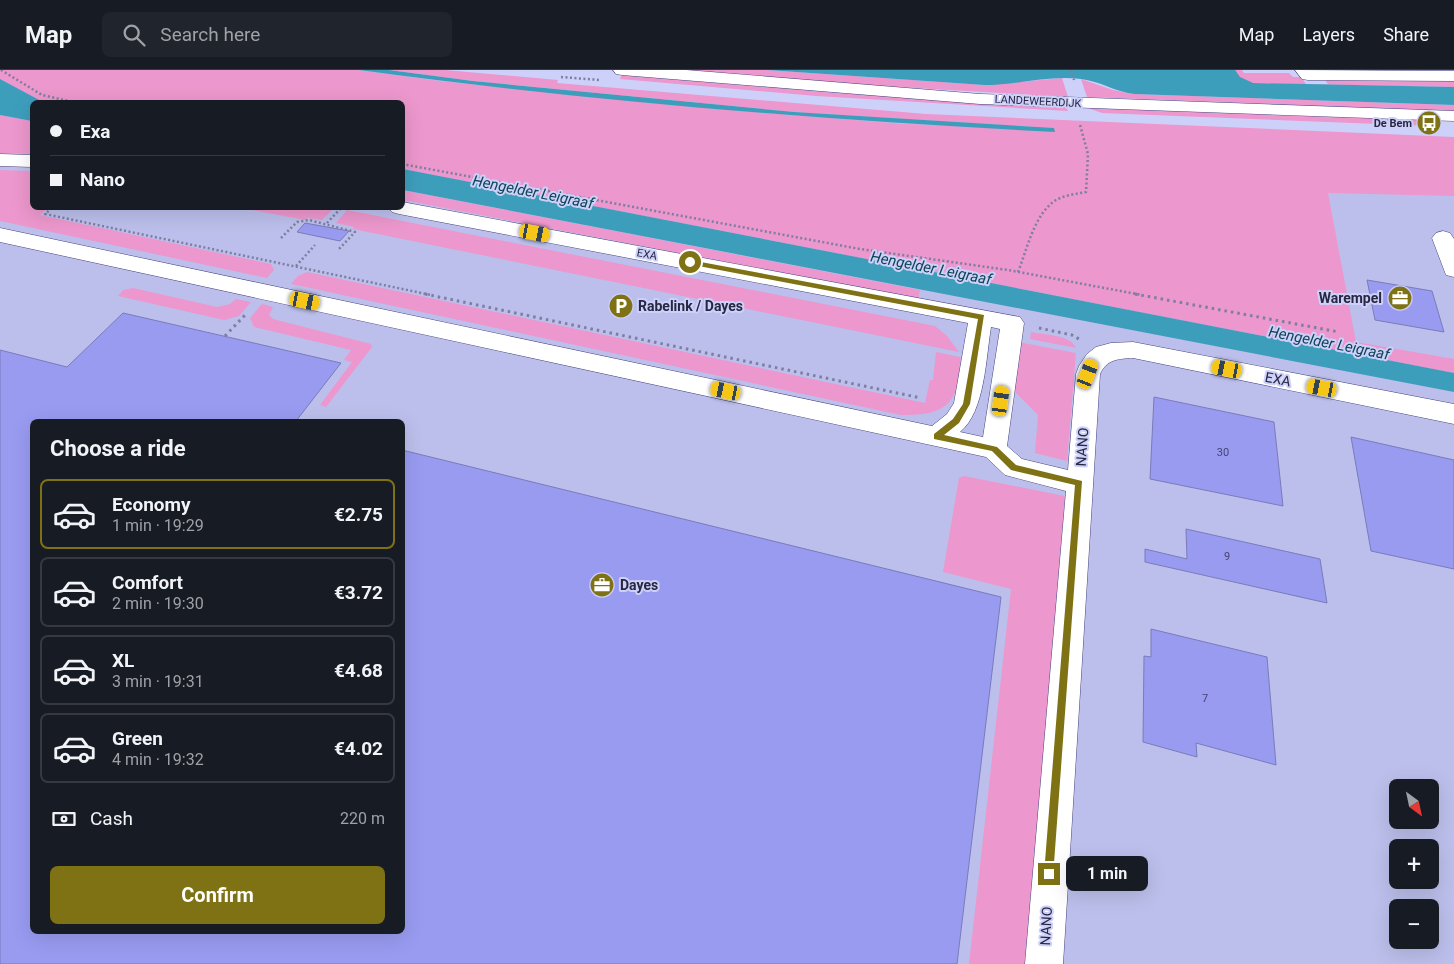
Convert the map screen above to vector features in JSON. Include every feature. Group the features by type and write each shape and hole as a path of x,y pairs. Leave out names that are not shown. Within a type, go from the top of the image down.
{"street":[{"name":"LANDEWEERDIJK","path":"622,70 980,99 1454,116"},
{"path":"1306,72 1454,76"},
{"path":"0,160 30,161"},
{"name":"EXA","path":"405,209 1012,323"},
{"path":"0,235 994,449 1014,468 1079,483"},
{"path":"1444,238 1454,270"},
{"path":"937,436 956,421 966,404 981,317"},
{"path":"994,449 1012,323"},
{"name":"EXA","path":"1102,355 1116,350 1133,350 1454,414"},
{"name":"NANO","path":"1044,964 1088,374 1092,363 1102,355"}],"path":[{"path":"1,70 4,74 42,95 65,100"},
{"path":"1018,272 1036,228 1049,205 1064,196 1086,192 1088,154 1079,124"},
{"path":"405,165 860,249 1018,272 1340,332"},
{"path":"50,210 45,214 921,398"},
{"path":"326,224 339,210"},
{"path":"282,238 297,222 309,220 355,232 338,250"},
{"path":"295,266 315,245"},
{"path":"1012,323 1072,335 1102,355"}],"shaded area":[{"path":"0,70 377,70 541,90 702,105 1454,147 1454,964 0,964"},
{"path":"0,70 358,70 439,81 755,112 903,124 1054,128 794,112 473,81 389,70 445,70 558,80 557,83 926,114 1454,137 1454,196 1328,193 1356,342 1454,359 1454,373 405,169 405,100 39,100 0,79"},
{"path":"359,70 389,70 473,81 794,112 1054,128 1055,132 880,122 706,108 532,91"},
{"path":"672,70 767,70 984,85 1062,78 1068,97 845,84"},
{"path":"767,70 1235,70 1240,77 1253,83 1454,87 1454,105 1134,94 1088,80 1069,78 984,85"},
{"path":"1227,70 1242,70 1244,73 1289,73 1293,77 1301,77 1306,84 1328,84 1323,77 1454,77 1454,87 1244,83"},
{"path":"622,75 836,93 1066,107 1068,111 816,96 620,79"},
{"path":"0,79 39,100 30,100 30,121 0,115"},
{"path":"1081,79 1113,90 1134,94 1454,105 1454,111 1087,97"},
{"path":"1088,108 1426,120 1430,126 1102,113"},
{"path":"0,115 30,121 30,154 0,153"},
{"path":"405,169 1454,373 1454,392 405,190"},
{"path":"0,170 30,171 30,210 46,210 40,215 271,264 274,270 267,278 0,221"},
{"path":"405,191 920,290 918,299 405,200"},
{"path":"252,210 332,210 322,220 307,218 305,220"},
{"path":"347,210 935,326 947,336 959,352 353,229 354,227 336,223"},
{"path":"307,272 925,403 930,380 933,380 936,352 960,357 957,388 953,397 940,409 923,414 901,415 291,284 298,276"},
{"path":"133,288 217,307 230,304 236,299 251,302 239,316 224,320 118,296 123,290"},
{"path":"262,304 273,307 269,315 273,319 371,344 372,347 326,407 320,405 352,362 344,360 351,350 254,327 250,318"},
{"path":"1031,332 1063,338 1073,343 1076,348 1030,339"},
{"path":"1018,342 1076,353 1067,461 1035,453 1038,415 1012,389"},
{"path":"964,476 1065,496 1030,964 969,964 1011,589 943,572 959,478"}],"building":[{"path":"305,223 349,231 340,241 297,232"},
{"path":"1367,280 1432,291 1444,332 1375,320"},
{"path":"123,313 341,363 298,419 30,419 30,934 405,934 405,451 1001,597 957,964 0,964 0,350 67,367"},
{"path":"1154,397 1274,422 1283,506 1150,479"},
{"path":"1351,437 1454,460 1454,569 1371,551"},
{"path":"1186,529 1320,559 1327,603 1145,562 1145,549 1187,559"},
{"path":"1151,629 1267,657 1276,765 1196,743 1197,757 1143,742 1144,656 1151,657"}],"place":[{"name":"De Bem","path":"1429,123"},
{"name":"Warempel","path":"1400,298"},
{"name":"Rabelink / Dayes","path":"621,306"},
{"name":"Dayes","path":"602,585"}],"route":[{"path":"690,262 981,317 966,404 956,421 937,436 994,449 1014,468 1079,483 1049,874"}],"water label":[{"name":"Hengelder Leigraaf","path":"533,192"},
{"name":"Hengelder Leigraaf","path":"931,268"},
{"name":"Hengelder Leigraaf","path":"1329,343"}]}
